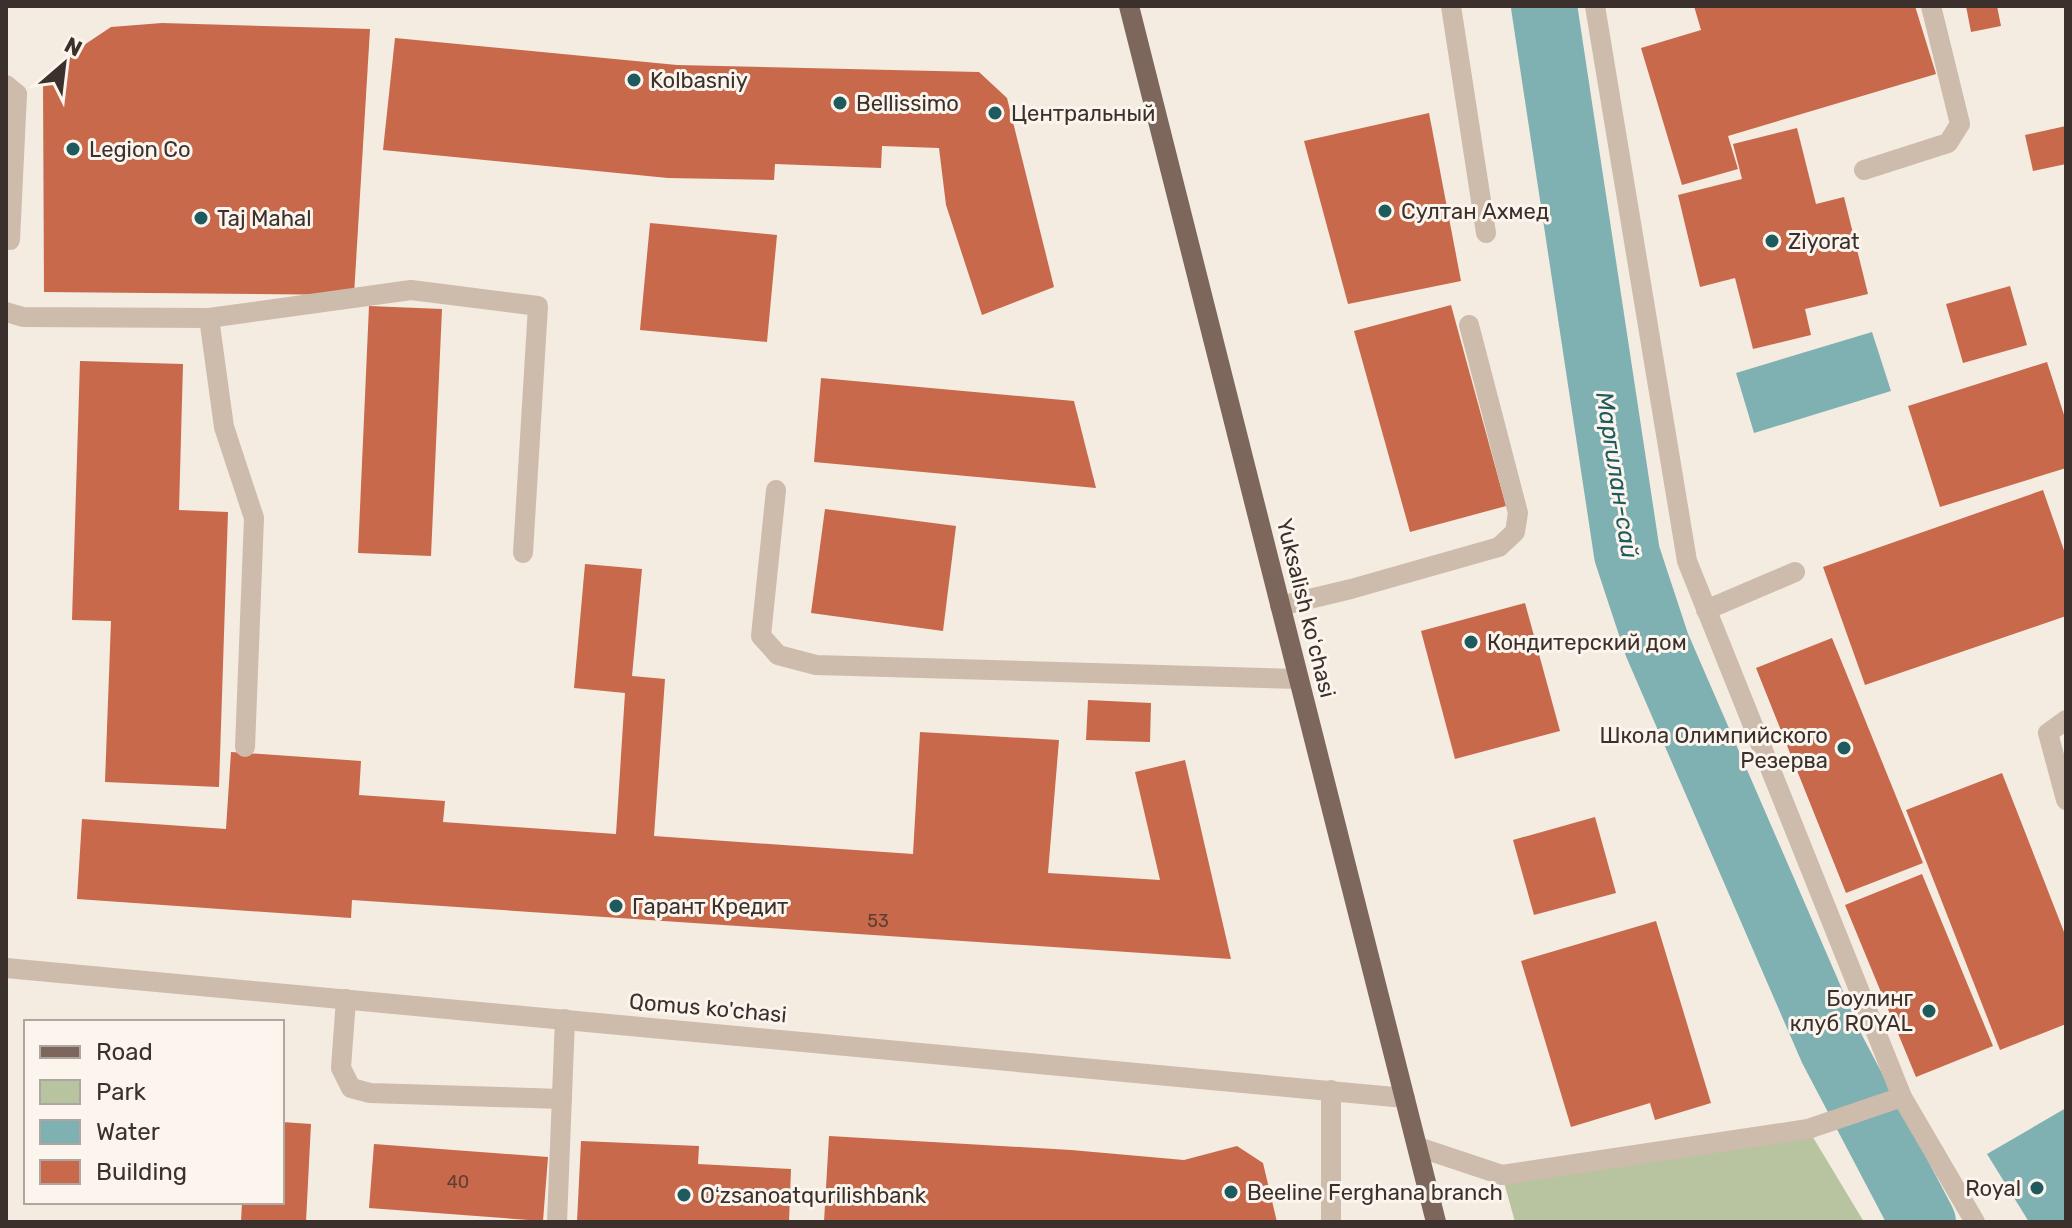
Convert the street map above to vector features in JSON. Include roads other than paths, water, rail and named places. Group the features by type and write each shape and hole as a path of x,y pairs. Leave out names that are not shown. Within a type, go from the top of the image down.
{"main road":[{"name":"Yuksalish koʻchasi","path":"1129,6 1436,1222"}],"street":[{"path":"1451,6 1486,233"},
{"path":"1595,6 1687,561 1902,1097 1975,1222"},
{"path":"1864,170 1948,143 1960,124 1931,6"},
{"path":"6,85 17,94 10,240"},
{"path":"6,312 23,317 209,318 411,290 538,306 523,553"},
{"path":"209,318 224,427 254,518 245,747"},
{"path":"1280,606 1499,547 1515,532 1518,513 1469,325"},
{"path":"776,490 761,636 778,655 816,665 1299,679"},
{"path":"1706,610 1795,572"},
{"path":"2066,720 2048,733 2066,800"},
{"name":"Qomus ko'chasi","path":"6,968 1405,1098"},
{"path":"346,999 341,1068 351,1088 370,1093 562,1099"},
{"path":"557,1222 565,1019"},
{"path":"1331,1090 1331,1222"},
{"path":"1418,1147 1502,1175 1808,1129 1902,1097"}],"water":[{"path":"1872,332 1891,391 1754,433 1736,373"},
{"name":"Royal","path":"2066,1108 2066,1222 2029,1222 1987,1154"}],"waterway":[{"name":"Маргилан-сай","path":"1544,6 1627,554 1657,645 1832,1049 1923,1222"}],"place":[{"name":"Kolbasniy","path":"634,80"},
{"name":"Bellissimo","path":"840,103"},
{"name":"Центральный","path":"995,113"},
{"name":"Legion Co","path":"73,149"},
{"name":"Султан Ахмед","path":"1385,211"},
{"name":"Taj Mahal","path":"201,218"},
{"name":"Ziyorat","path":"1772,241"},
{"name":"Кондитерский дом","path":"1471,642"},
{"name":"Школа Олимпийского Резерва","path":"1844,748"},
{"name":"Гарант Кредит","path":"616,906"},
{"name":"Боулинг клуб ROYAL","path":"1929,1011"},
{"name":"Royal","path":"2037,1188"},
{"name":"Beeline Ferghana branch","path":"1231,1192"},
{"name":"Oʻzsanoatqurilishbank","path":"684,1195"}]}
